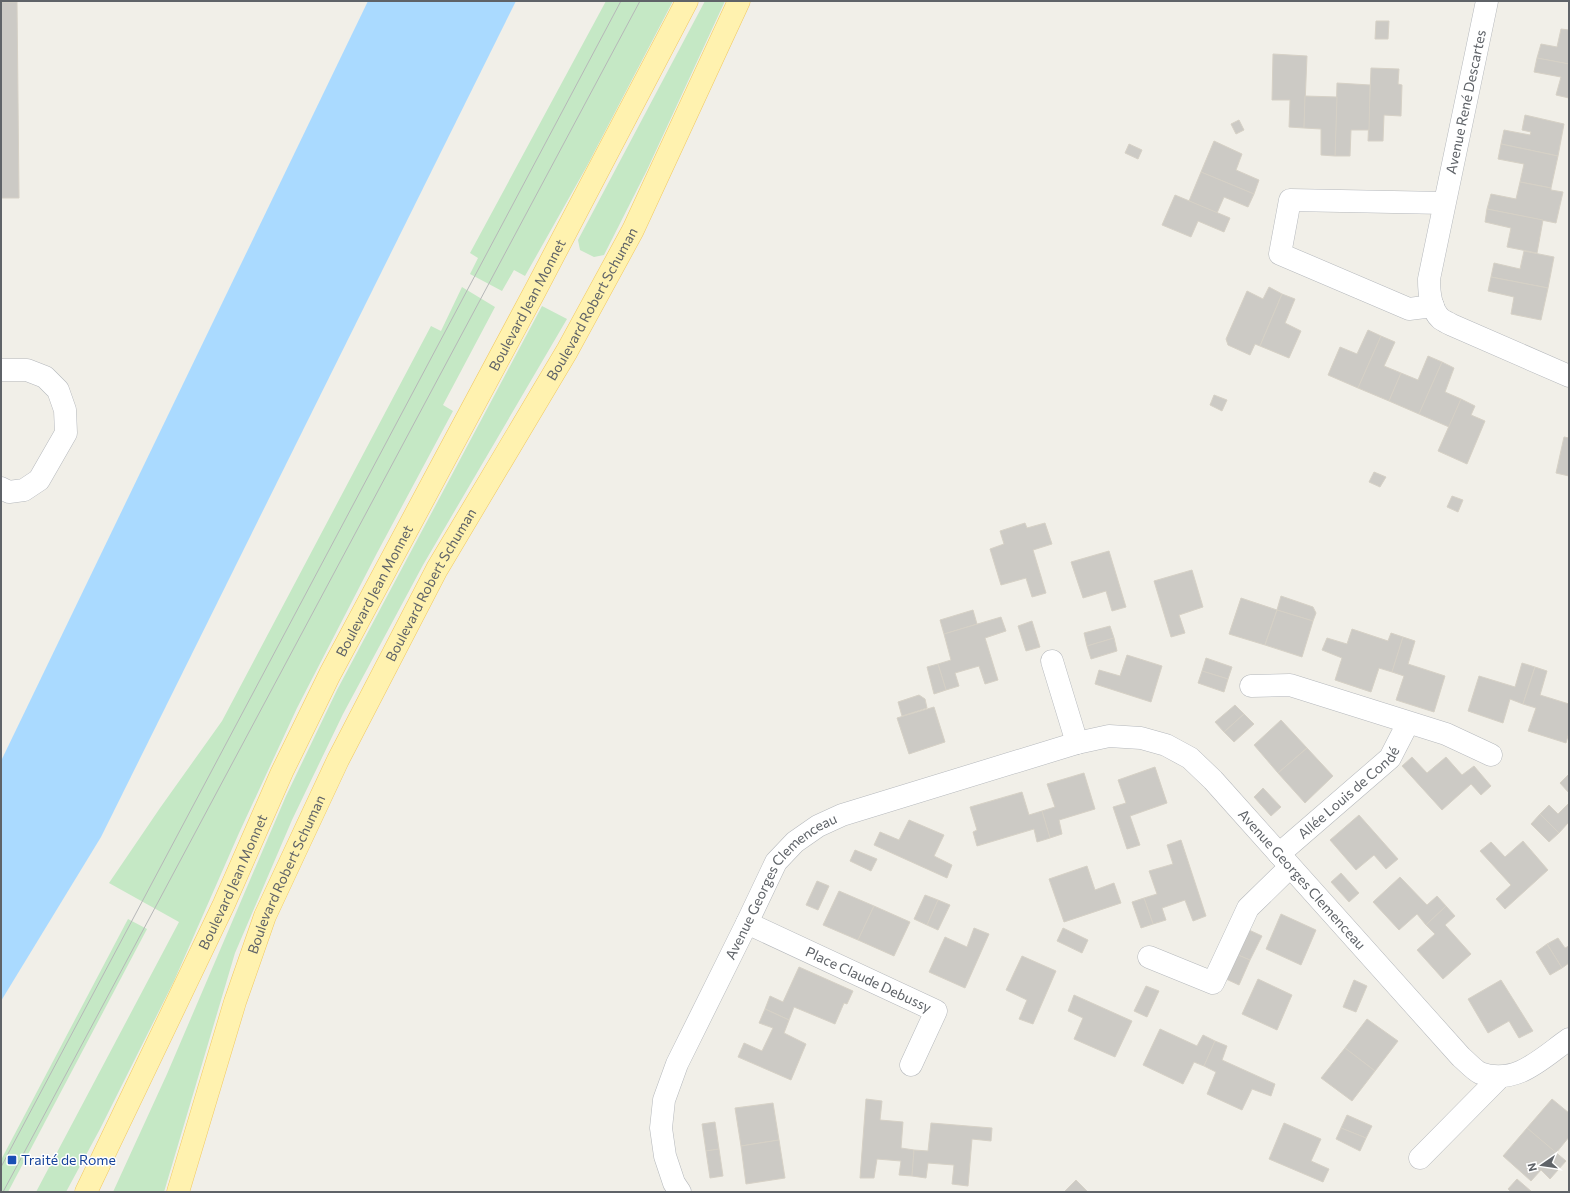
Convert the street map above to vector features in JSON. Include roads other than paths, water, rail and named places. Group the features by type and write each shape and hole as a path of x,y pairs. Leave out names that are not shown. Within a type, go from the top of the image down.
{"main road":[{"name":"Boulevard Jean Monnet","path":"86,1192 224,904 282,772 330,674 535,291 687,1"},
{"name":"Boulevard Robert Schuman","path":"178,1192 235,1002 265,916 338,760 437,568 567,351 634,230 739,1"}],"street":[{"name":"Avenue René Descartes","path":"1487,1 1429,279 1429,295 1440,318 1452,325 1569,376"},
{"path":"1433,306 1410,309 1280,254 1290,200 1444,203"},
{"path":"1,370 27,370 45,377 58,390 65,410 66,433 39,480 24,490 9,492 1,488"},
{"path":"1052,661 1077,743"},
{"path":"1251,686 1290,685 1446,734 1491,755"},
{"name":"Allée Louis de Condé","path":"1149,957 1213,982 1248,908 1285,861 1390,758 1408,723"},
{"name":"Avenue Georges Clemenceau","path":"672,1189 661,1128 664,1100 677,1064 776,862 795,842 818,826 842,815 1077,743 1109,736 1141,738 1166,745 1190,758 1213,780 1461,1057 1479,1072 1500,1077 1523,1072 1569,1039"},
{"name":"Place Claude Debussy","path":"747,923 936,1010 911,1065"},
{"path":"1420,1158 1500,1077"}],"water":[{"path":"368,1 516,1 101,837 1,1001 1,761"}],"tram line":[{"path":"1,1167 621,1"},
{"path":"3,1192 640,1"}],"place":[{"name":"Traité de Rome","path":"12,1160"}]}
